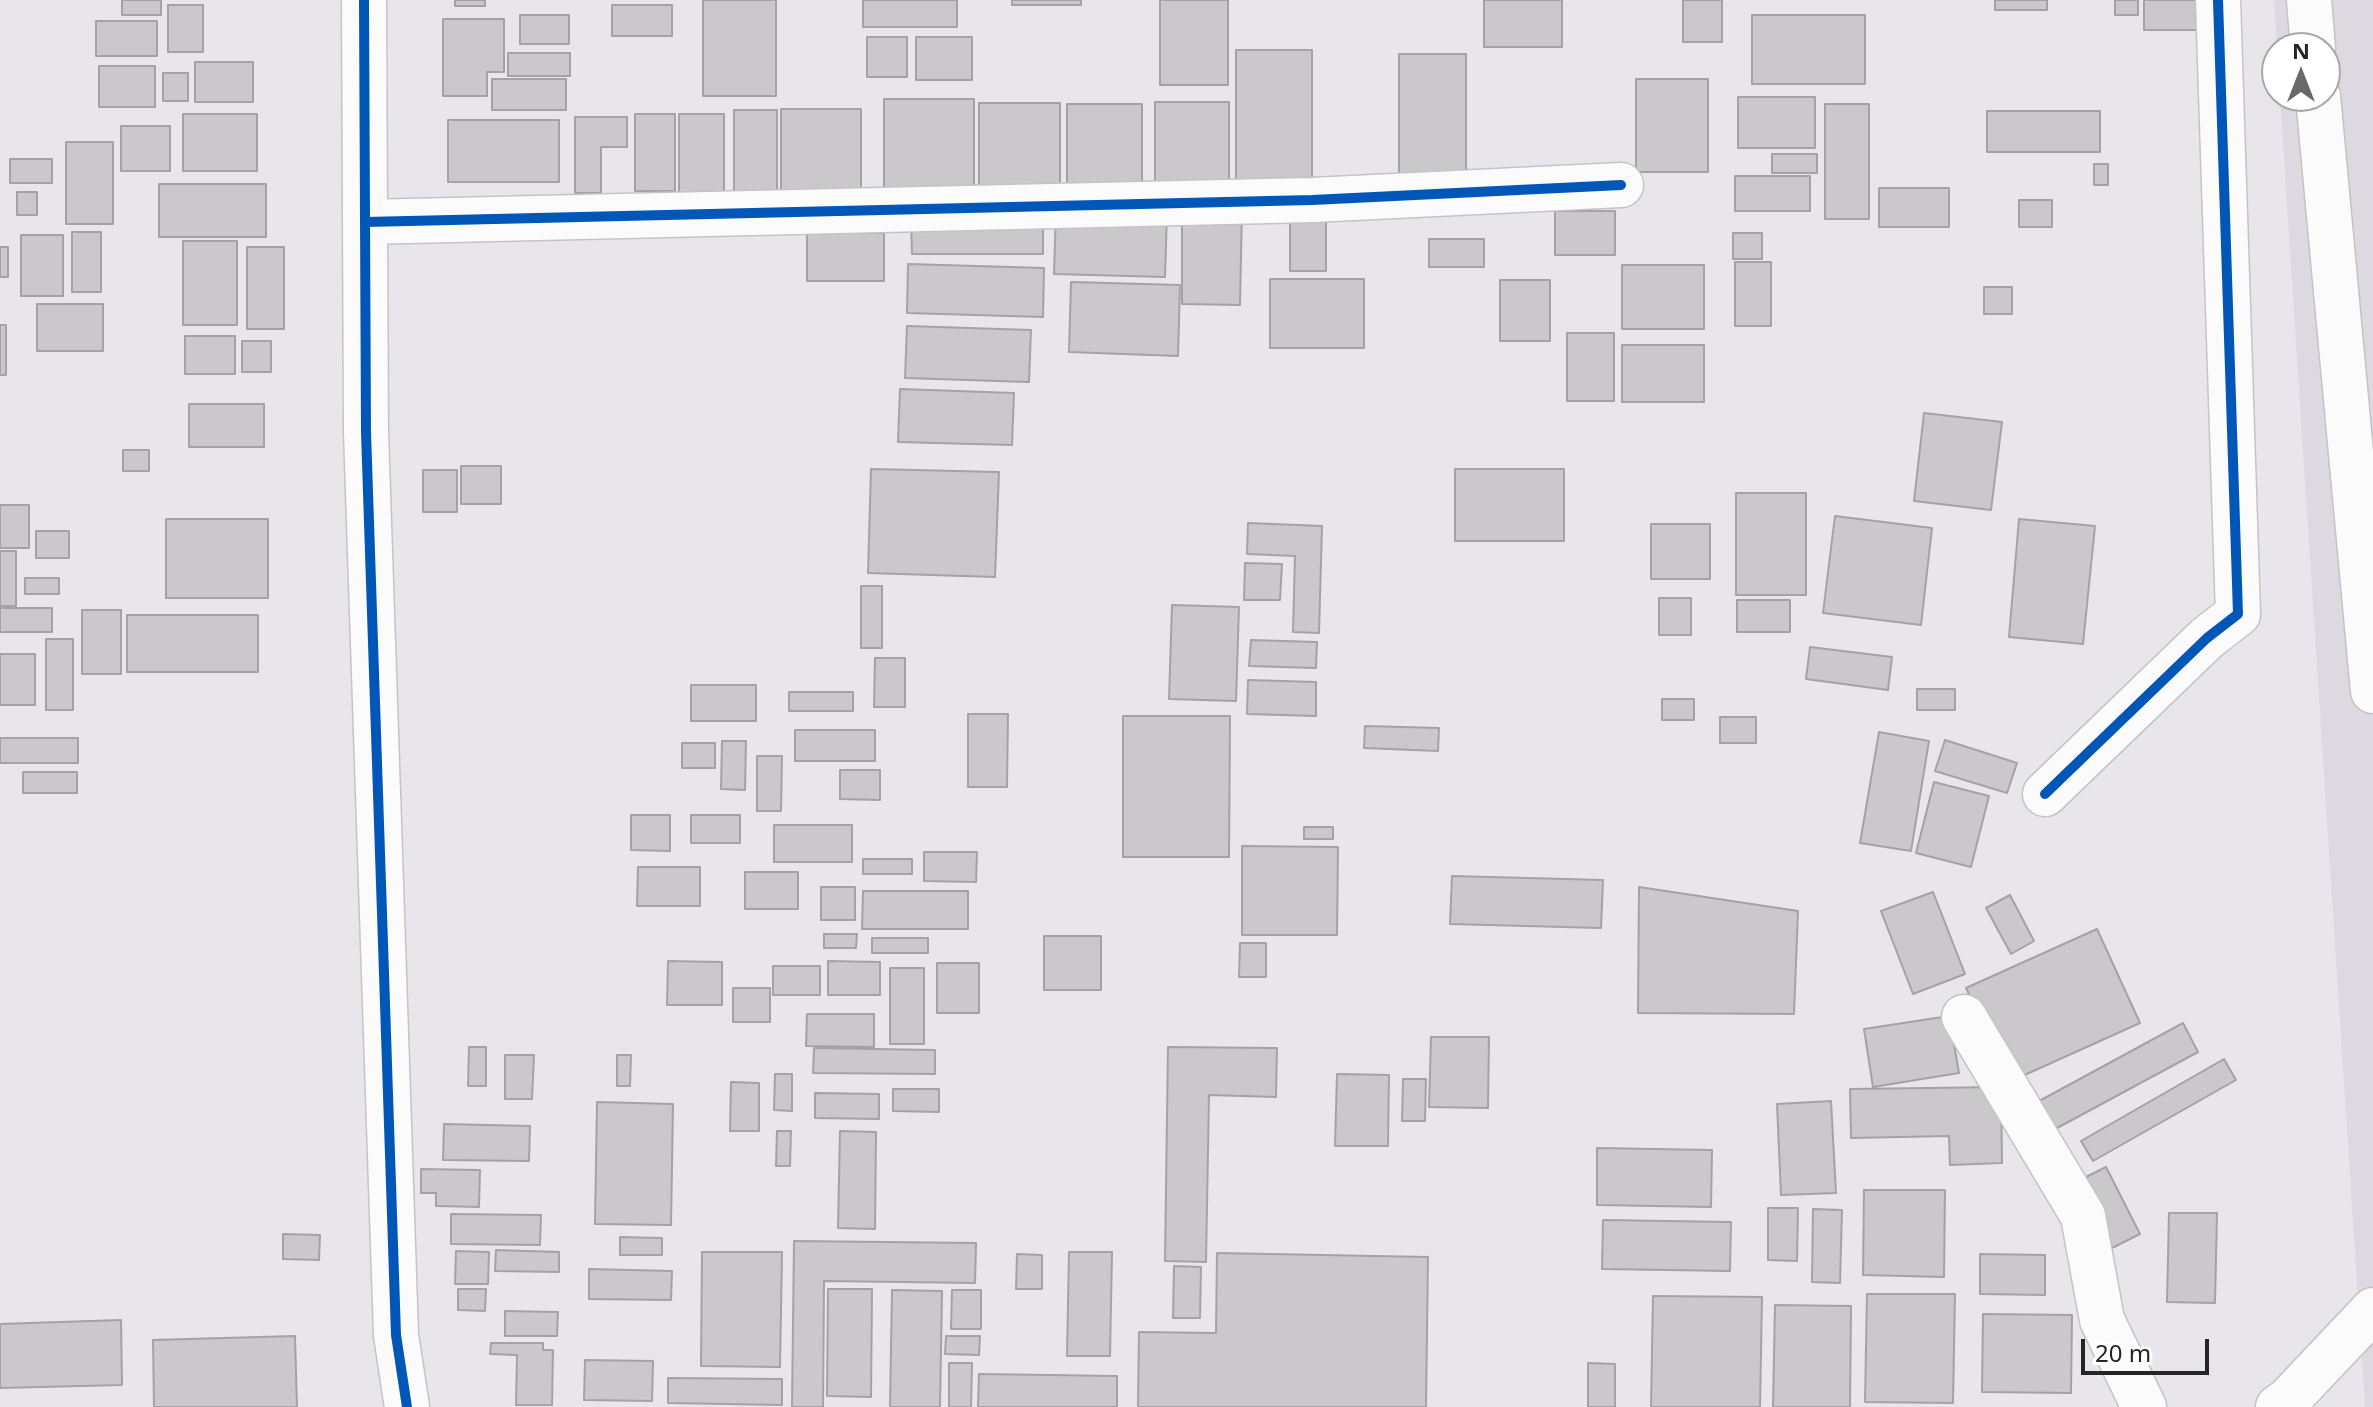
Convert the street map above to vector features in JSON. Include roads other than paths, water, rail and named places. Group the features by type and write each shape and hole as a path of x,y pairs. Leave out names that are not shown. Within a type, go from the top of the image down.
{"street":[{"path":"364,0 367,448 396,1320 407,1407"},
{"path":"2045,794 2207,638 2238,614 2218,0"},
{"path":"2309,0 2312,32"},
{"path":"2319,112 2373,691"},
{"path":"365,222 1312,200 1621,185"},
{"path":"1964,1017 2083,1216 2102,1320 2144,1407"},
{"path":"2278,1407 2373,1310"}]}
